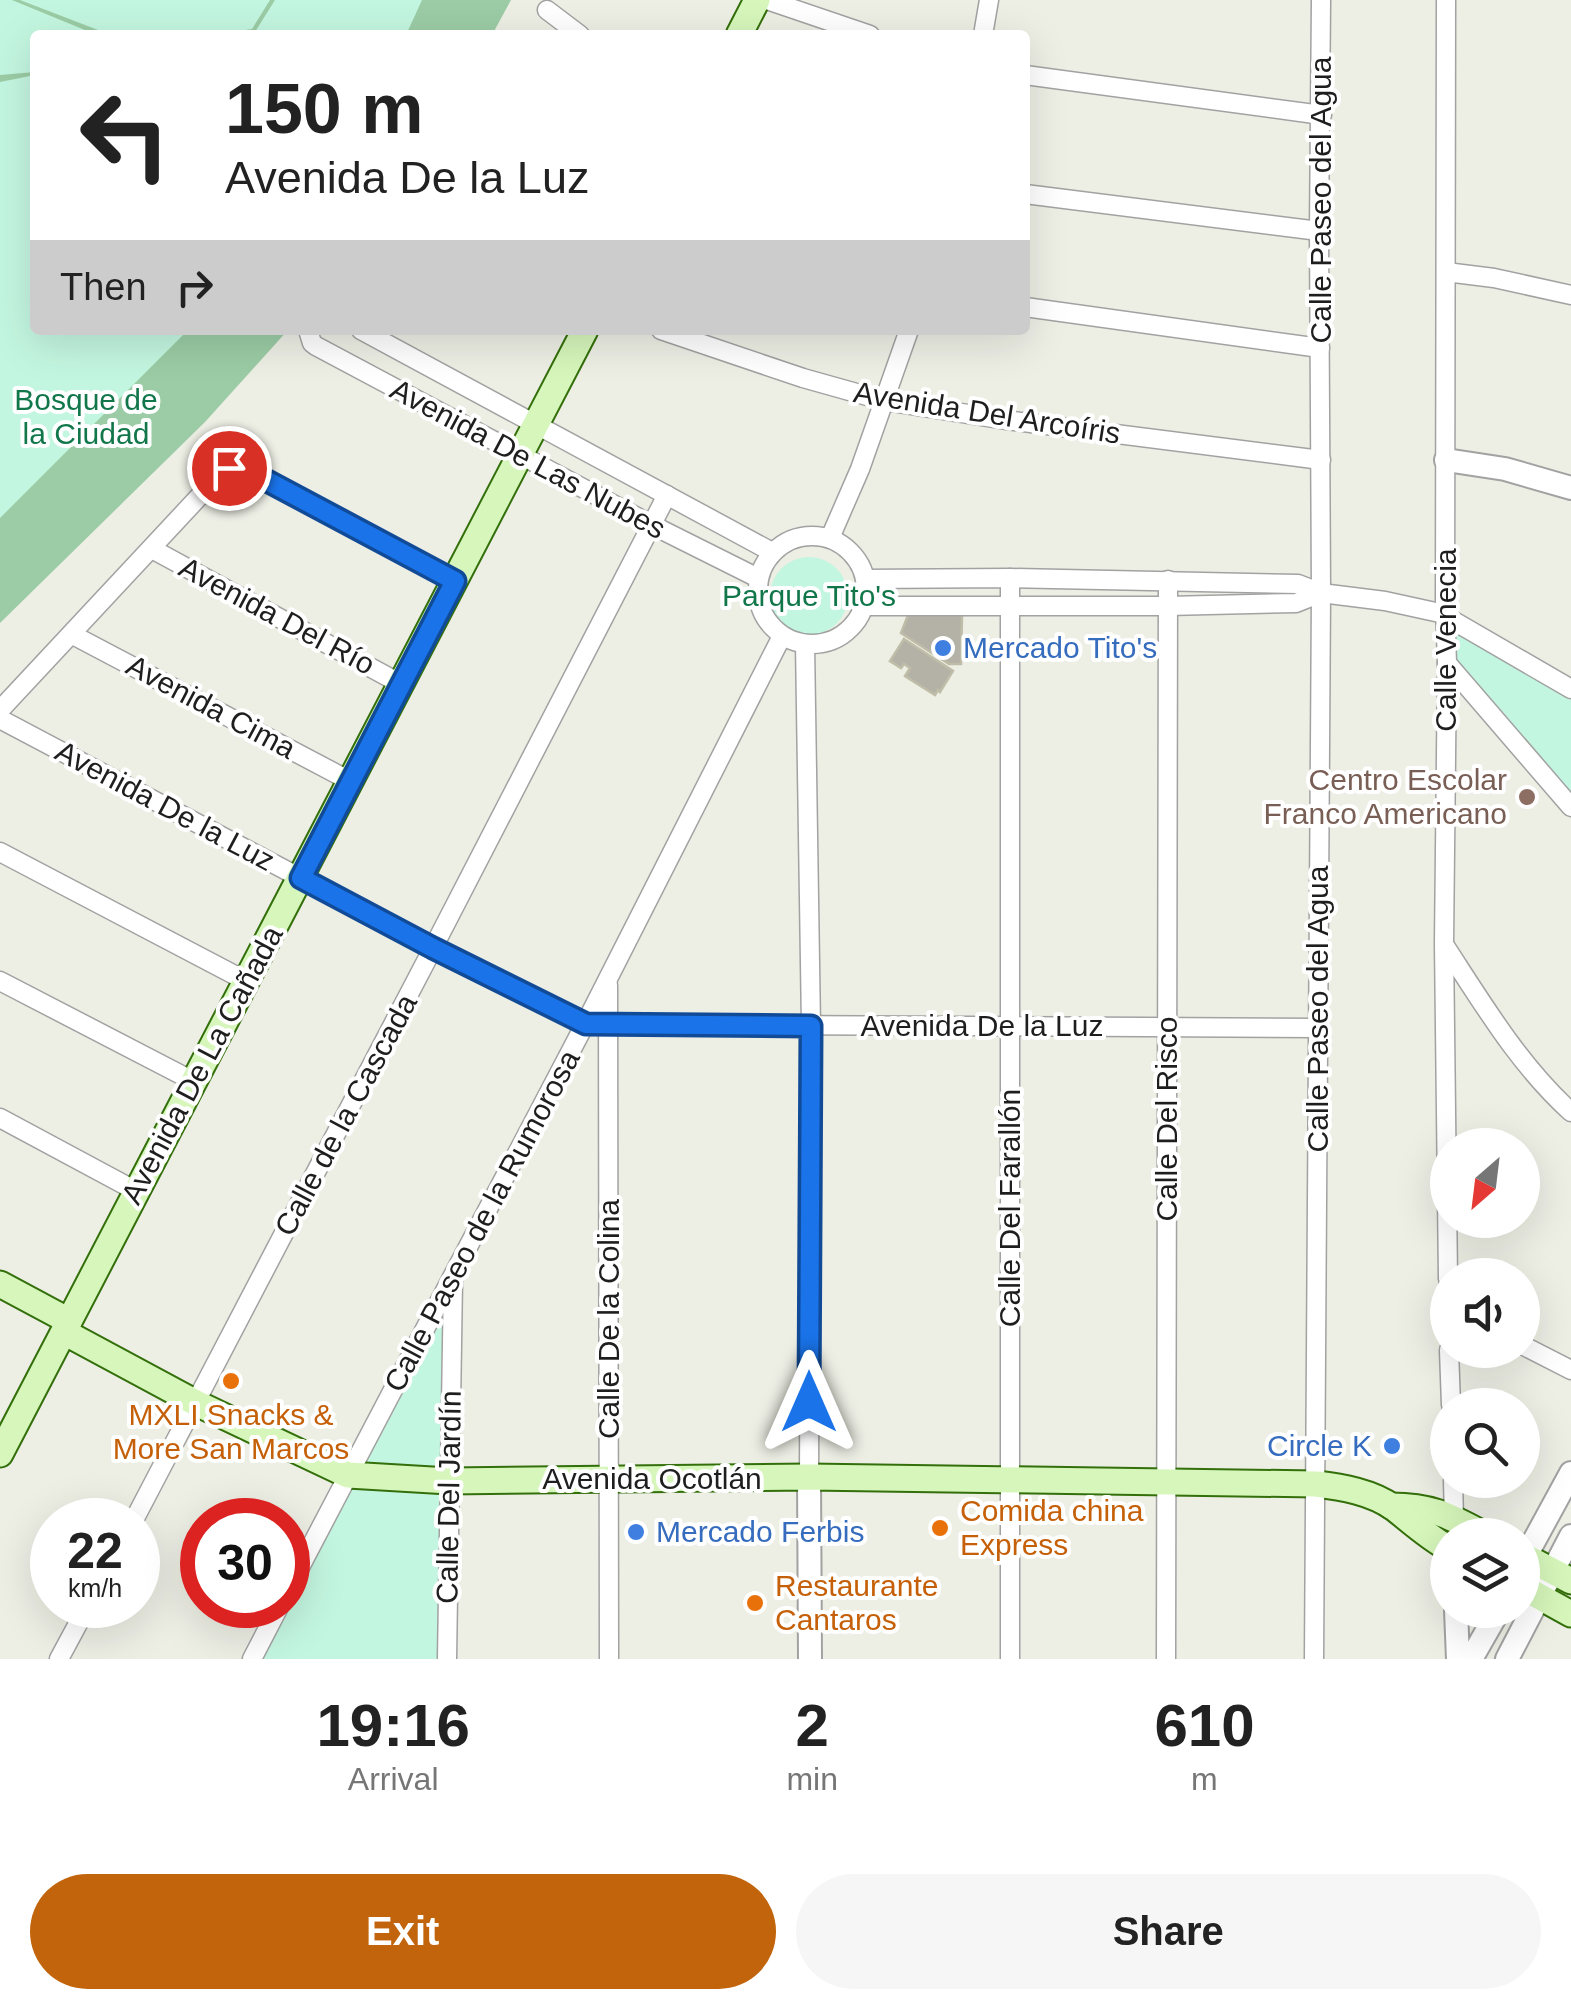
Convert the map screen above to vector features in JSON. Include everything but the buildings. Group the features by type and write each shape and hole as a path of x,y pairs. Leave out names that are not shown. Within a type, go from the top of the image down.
{"main road":[{"path":"742,30 757,0"},
{"name":"Avenida De La Cañada","path":"0,1453 582,335"},
{"name":"Avenida Ocotlán","path":"0,1284 196,1403 348,1475 448,1480 809,1478 1316,1484 1365,1494 1391,1506 1430,1536"},
{"name":"Avenida Ocotlán","path":"1391,1506 1419,1506 1454,1518"},
{"path":"1540,1597 1571,1614"}],"street":[{"path":"768,0 855,30"},
{"path":"984,30 989,0"},
{"name":"Calle Paseo del Agua","path":"1314,1659 1322,0"},
{"name":"Calle Venecia","path":"1446,0 1444,944 1448,1258"},
{"path":"547,10 573,30"},
{"path":"1030,76 1322,115"},
{"path":"1030,195 1320,231"},
{"path":"1446,272 1571,294"},
{"path":"1030,308 1320,348"},
{"name":"Avenida De Las Nubes","path":"310,335 316,346 758,578"},
{"name":"Avenida De Las Nubes","path":"371,335 772,552"},
{"name":"Avenida Del Arcoíris","path":"676,335 886,401 1321,460"},
{"path":"830,538 886,401 907,335"},
{"path":"1446,460 1505,468 1571,488"},
{"path":"0,710 223,471 238,467 455,581"},
{"name":"Calle de la Cascada","path":"146,1498 667,495"},
{"path":"809,535 830,538 858,562 865,579 864,606 856,623 841,636 824,643 805,644 782,636 766,620 758,600 758,578 763,564 789,540 809,535"},
{"name":"Avenida Del Río","path":"152,549 402,684"},
{"name":"Calle Del Farallón","path":"1010,578 1010,1659"},
{"path":"865,579 1298,584 1321,592 1445,615 1571,690"},
{"name":"Calle Del Risco","path":"1166,1659 1168,580"},
{"path":"864,606 1296,603 1321,592"},
{"name":"Avenida Cima","path":"72,634 350,781"},
{"name":"Calle Paseo de la Rumorosa","path":"310,1548 586,1024 782,636"},
{"path":"805,644 811,1026 810,1659"},
{"path":"1447,663 1571,807"},
{"name":"Avenida De la Luz","path":"0,719 433,948 586,1024 1318,1028"},
{"path":"0,852 246,981"},
{"path":"1444,944 1500,1030 1545,1089 1571,1112"},
{"name":"Calle De la Colina","path":"608,979 609,1659"},
{"path":"0,981 194,1081"},
{"path":"0,1118 136,1191"},
{"name":"Calle Del Jardín","path":"446,1659 453,1274"},
{"path":"1540,1354 1571,1370"},
{"path":"1540,1530 1571,1473"},
{"path":"1453,1498 1454,1518"},
{"path":"1561,1576 1571,1536"},
{"path":"59,1659 76,1628"},
{"path":"252,1659 268,1628"},
{"path":"1457,1628 1458,1659"},
{"path":"1471,1659 1490,1628"},
{"path":"1506,1659 1518,1628"}],"green space":[{"name":"Bosque de la Ciudad","path":"0,0 511,0 495,30 30,30 30,335 283,335 205,422 0,623"},
{"path":"0,0 12,0 85,30 30,30 30,72 0,75"},
{"path":"20,0 270,0 252,29 98,30"},
{"path":"275,0 422,0 408,30 256,30"},
{"path":"30,76 30,335 183,335 0,518 0,82"},
{"name":"Parque Tito's","path":"809,557 837,568 848,596 837,624 809,635 781,624 770,596 781,568"},
{"path":"1445,610 1571,687 1571,800 1445,653"},
{"path":"443,1315 442,1465 350,1476 346,1488 448,1492 443,1659 252,1659 273,1628 310,1628 310,1552 363,1450"}],"place":[{"name":"Mercado Tito's","path":"943,648"},
{"name":"Centro Escolar Franco Americano","path":"1527,797"},
{"name":"MXLI Snacks & More San Marcos","path":"231,1381"},
{"name":"Circle K","path":"1392,1446"},
{"name":"Comida china Express","path":"940,1528"},
{"name":"Mercado Ferbis","path":"636,1532"},
{"name":"Restaurante Cantaros","path":"755,1603"}],"route":[{"path":"229,468 245,469 455,581 301,878 586,1024 811,1026 809,1402"}]}
